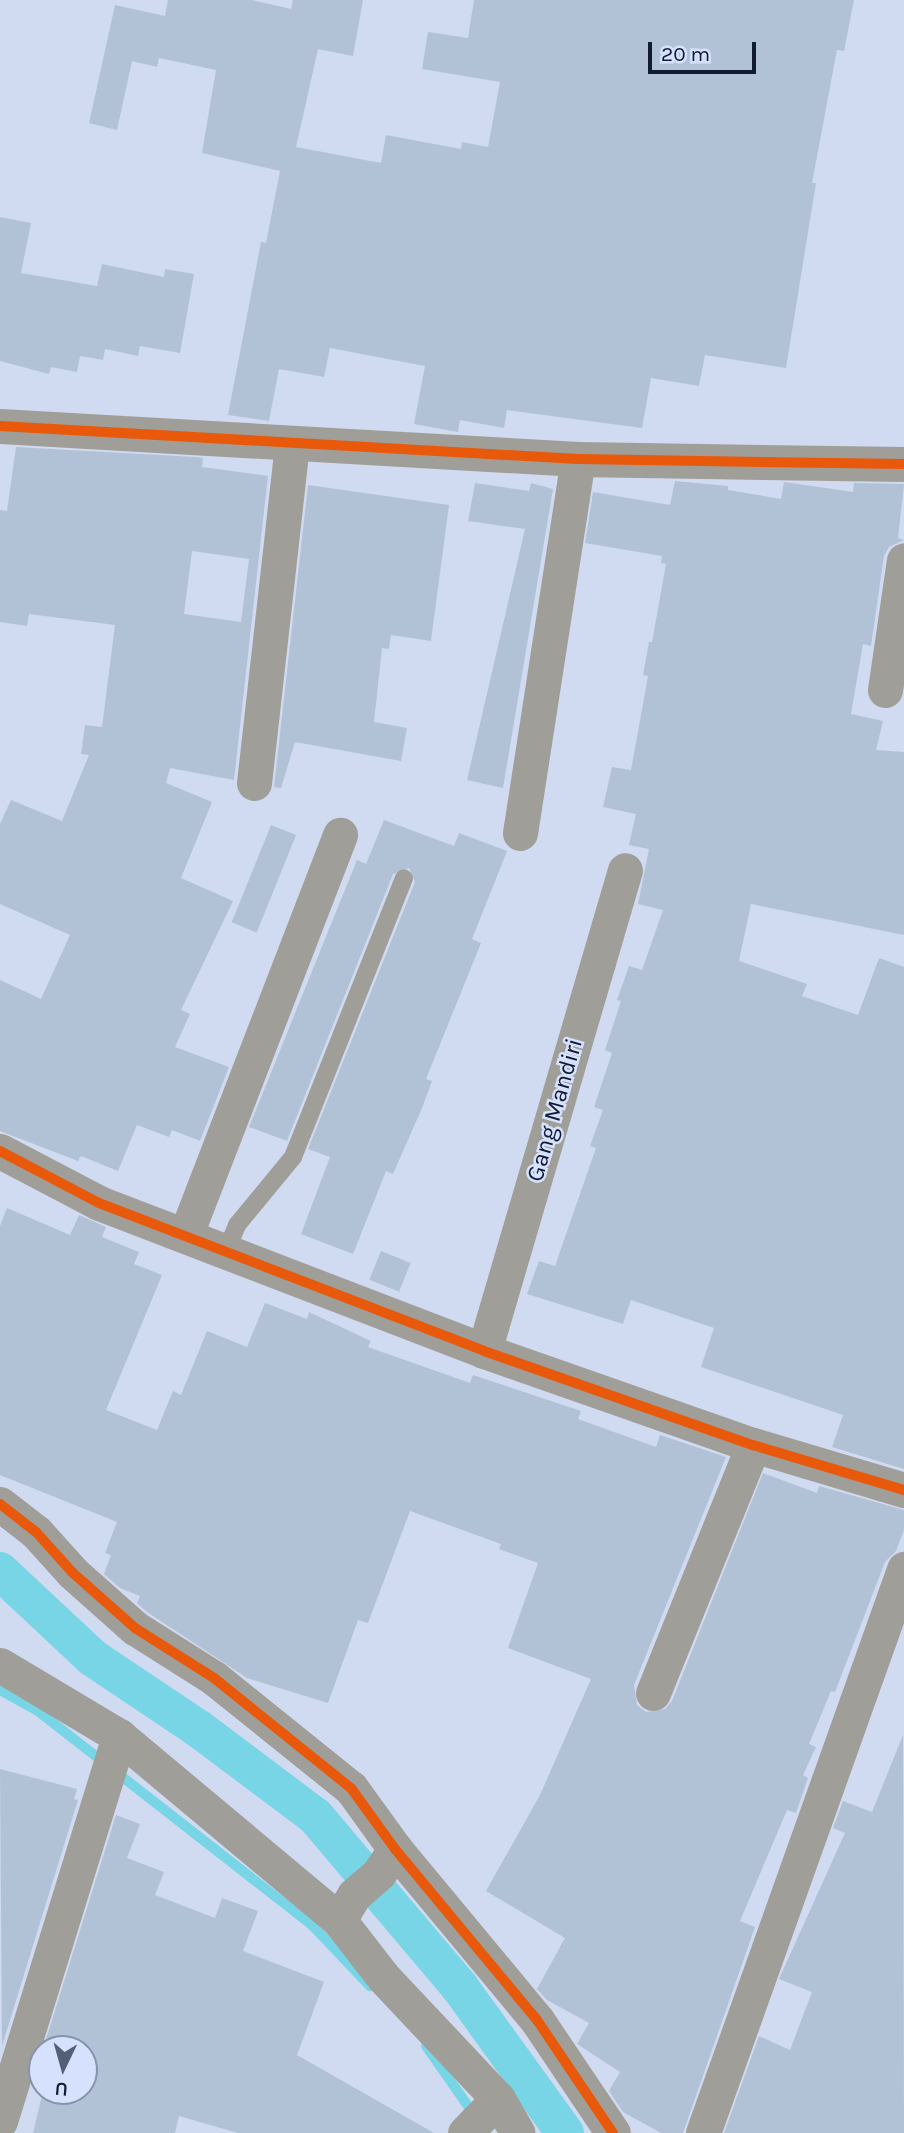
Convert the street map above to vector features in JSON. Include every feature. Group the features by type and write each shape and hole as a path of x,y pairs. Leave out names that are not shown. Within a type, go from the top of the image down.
{"street":[{"path":"0,426 292,445 578,459 904,464"},
{"path":"254,783 292,445"},
{"path":"520,833 578,459"},
{"path":"885,690 904,560"},
{"path":"186,1234 340,835"},
{"name":"Gang Mandiri","path":"484,1351 625,870"},
{"path":"0,1151 99,1203 227,1249 484,1351 753,1445 904,1490"},
{"path":"653,1693 753,1445"},
{"path":"0,1504 36,1532 73,1573 135,1628 214,1678 351,1788 384,1978 518,2133"},
{"path":"703,2133 904,1569"},
{"path":"0,1665 114,1755 367,1884 537,2020 613,2133"},
{"path":"0,2121 114,1755"},
{"path":"465,2133 494,2104"}],"lane":[{"path":"227,1249 237,1226 293,1157 404,878"}],"building":[{"path":"168,0 252,0 291,9 293,0 363,0 353,56 318,49 296,147 381,163 386,135 461,149 462,142 488,147 500,82 422,69 428,32 468,38 474,0 854,0 844,51 837,50 812,183 816,183 786,368 705,355 699,386 651,378 642,428 507,410 504,428 460,420 458,432 414,424 425,366 330,348 324,377 279,369 269,421 228,415 261,242 266,243 280,171 202,153 216,70 159,58 157,67 132,61 117,130 89,123 115,5 165,16"},
{"path":"0,217 31,223 21,273 97,286 102,264 164,277 165,269 194,274 180,353 140,346 138,356 105,349 103,360 80,356 77,372 51,367 49,374 0,361"},
{"path":"16,447 195,457 203,458 202,467 268,476 234,780 170,768 166,783 212,802 181,878 233,901 181,1010 190,1014 175,1047 229,1067 200,1141 172,1130 169,1137 137,1125 118,1171 81,1156 78,1161 0,1131 0,980 41,999 70,935 0,904 0,824 11,800 62,821 89,755 81,754 85,725 102,727 115,625 29,614 27,626 0,622 0,510 7,511","holes":["192,551 249,559 241,622 184,614"]},
{"path":"675,481 728,486 728,490 781,499 784,482 853,492 854,483 904,484 898,538 904,540 889,547 884,556 871,646 863,644 851,714 883,721 876,750 904,752 904,935 751,904 739,961 807,984 802,996 858,1015 879,958 904,967 904,1469 832,1447 843,1415 701,1367 714,1328 631,1300 623,1324 527,1294 539,1261 555,1266 596,1148 590,1146 603,1110 594,1107 612,1053 605,1050 621,1001 617,1000 629,966 642,970 663,910 638,904 649,849 629,845 636,814 603,807 612,767 631,770 648,676 643,675 649,642 652,642 666,564 661,563 662,556 585,543 593,492 670,505"},
{"path":"475,483 529,491 531,483 553,489 503,788 467,780 525,529 468,521"},
{"path":"308,485 449,505 431,641 391,635 389,649 382,648 374,722 407,728 401,761 295,742 281,788 274,787"},
{"path":"384,820 454,846 459,833 507,851 472,939 481,943 426,1079 432,1081 422,1108 393,1174 386,1171 353,1254 301,1234 330,1157 308,1149 415,882 409,868 393,874 287,1141 249,1127 357,860 366,864"},
{"path":"271,825 296,835 257,932 232,922"},
{"path":"7,1208 70,1235 79,1215 106,1227 102,1237 139,1252 134,1264 162,1275 106,1410 157,1430 173,1391 181,1395 207,1331 247,1347 265,1303 307,1319 309,1312 371,1341 368,1347 470,1383 473,1375 581,1411 578,1419 656,1447 660,1435 726,1457 634,1685 637,1705 646,1712 665,1709 672,1701 763,1473 817,1493 819,1486 904,1510 904,1530 896,1551 885,1562 835,1692 831,1691 809,1744 816,1747 803,1775 808,1778 796,1813 787,1810 740,1921 755,1927 683,2133 661,2133 623,2112 609,2091 620,2072 577,2044 589,2023 547,2000 537,1989 565,1938 486,1891 540,1795 591,1679 508,1648 538,1563 499,1549 501,1544 410,1511 368,1623 358,1620 328,1703 247,1678 147,1612 137,1603 140,1596 120,1588 104,1574 111,1555 105,1553 117,1522 0,1475 0,1226"},
{"path":"381,1251 411,1263 399,1292 369,1280"},
{"path":"903,1735 904,2133 724,2133 759,2036 790,2050 812,1992 779,1979 845,1833 833,1828 843,1801 872,1812"},
{"path":"0,1769 77,1789 74,1799 78,1800 2,2046"},
{"path":"116,1815 140,1824 127,1858 164,1872 155,1895 215,1918 222,1898 258,1911 243,1951 324,1982 297,2055 434,2133 238,2133 179,2116 175,2133 33,2133 40,2105 98,2105 98,2035 47,2035"}],"waterway":[{"path":"0,1571 93,1658 199,1729 316,1817 459,1986 565,2133"},
{"path":"0,1690 38,1711 313,1926 370,1986"},
{"path":"426,2046 475,2116"}],"cycle path":[{"path":"0,426 578,459 904,464"},
{"path":"0,1151 99,1203 484,1351 753,1445 904,1490"},
{"path":"0,1504 36,1532 73,1573 135,1628 214,1678 351,1788 395,1849 537,2020 613,2133"}]}
